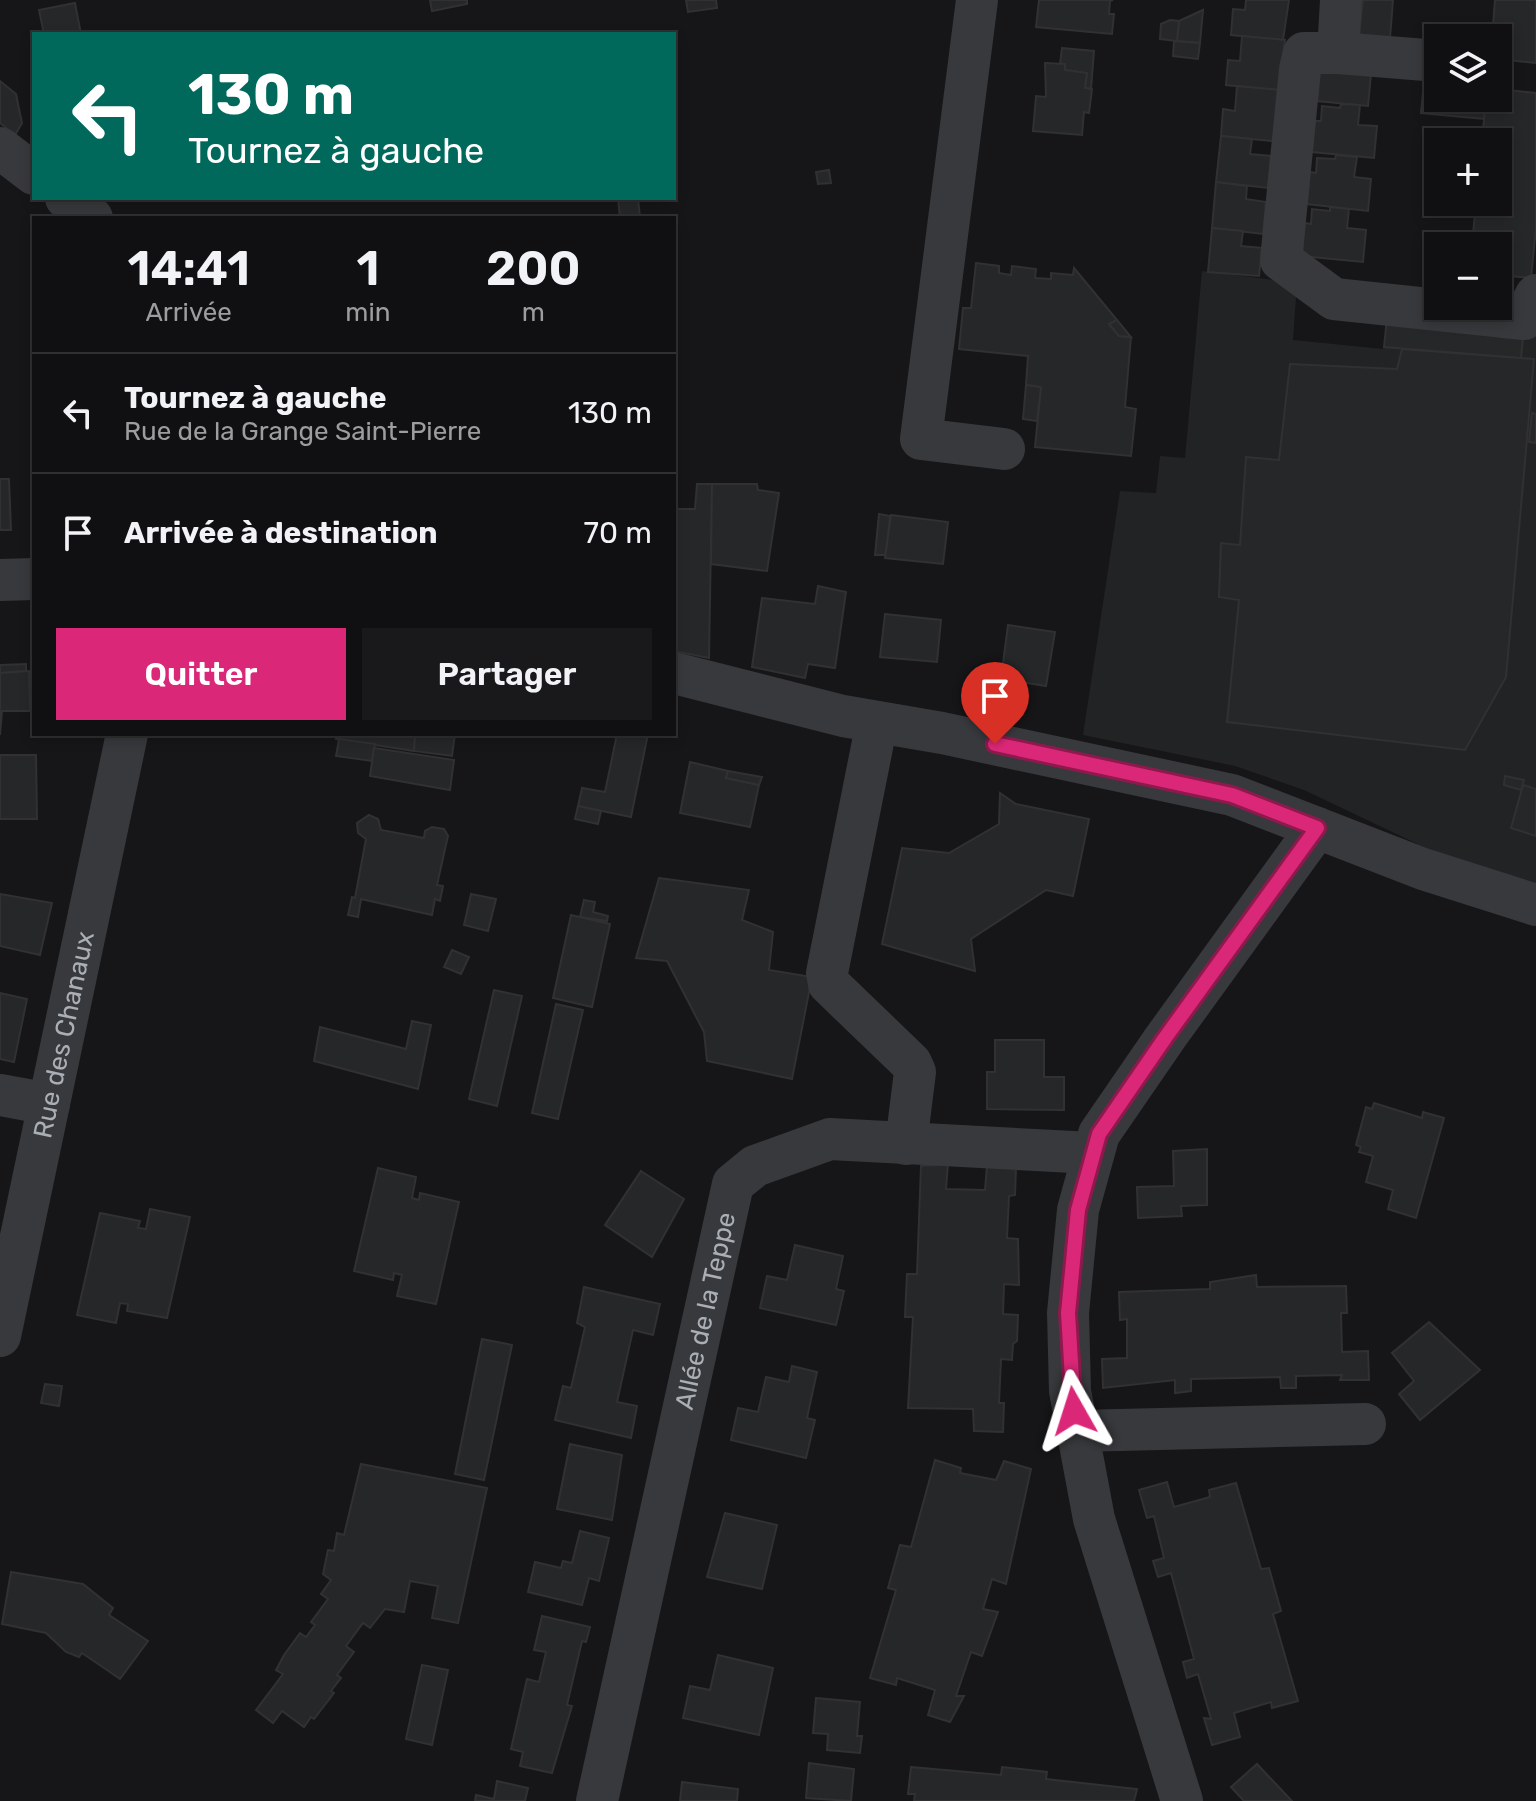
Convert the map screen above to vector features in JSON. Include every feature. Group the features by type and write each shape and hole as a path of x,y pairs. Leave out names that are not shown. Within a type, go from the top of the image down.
{"street":[{"path":"977,0 921,439 1004,449"},
{"path":"1338,53 1341,0"},
{"path":"1424,60 1304,53 1281,260 1334,299 1530,307"},
{"path":"0,148 32,172"},
{"path":"69,200 89,216"},
{"path":"0,580 32,579"},
{"path":"676,674 757,696 1232,795 1423,869 1536,905"},
{"path":"877,722 827,973 829,984 911,1063 915,1072 906,1144"},
{"name":"Rue des Chanaux","path":"0,1336 127,736"},
{"path":"1182,1801 1094,1519 1070,1391 1068,1313 1078,1210 1099,1134 1317,828"},
{"path":"0,1095 49,1104"},
{"name":"Allée de la Teppe","path":"597,1801 733,1184 755,1166 830,1139 1092,1153"},
{"path":"1078,1431 1365,1424"}],"shaded area":[{"path":"1202,271 1297,283 1293,340 1383,349 1387,319 1525,334 1536,277 1536,890 1449,859 1304,790 1235,766 1083,735 1120,491 1156,493 1160,456 1185,458"}],"building":[{"path":"430,0 467,0 467,4 432,11"},
{"path":"686,0 716,0 717,8 688,12"},
{"path":"1039,0 1113,0 1110,1 1109,14 1114,14 1112,34 1036,27"},
{"path":"1246,0 1289,0 1283,40 1231,35 1233,9 1245,10"},
{"path":"1363,0 1393,0 1390,38 1359,35"},
{"path":"1495,0 1536,0 1536,63 1512,60 1512,24 1493,24"},
{"path":"75,3 81,32 44,32 39,10"},
{"path":"1203,10 1200,43 1177,41 1179,21"},
{"path":"1170,20 1179,21 1177,41 1160,39 1161,24"},
{"path":"1242,36 1285,40 1278,90 1226,85 1228,60 1240,61"},
{"path":"1174,41 1200,43 1198,59 1173,56"},
{"path":"1062,48 1094,51 1091,89 1085,88 1087,73 1065,70 1065,64 1060,64"},
{"path":"1045,63 1065,64 1065,70 1087,73 1085,88 1092,89 1089,113 1084,112 1082,135 1033,131 1036,96 1046,97"},
{"path":"1320,69 1371,74 1368,106 1317,101"},
{"path":"0,81 16,94 22,123 15,135 0,123"},
{"path":"1424,82 1424,112 1485,112 1484,119 1421,113"},
{"path":"1237,86 1280,90 1273,141 1221,136 1223,109 1235,111"},
{"path":"1512,90 1536,93 1536,228 1531,278 1512,276 1512,232 1473,232 1475,216 1512,216 1512,128 1483,128 1485,112 1512,112"},
{"path":"1341,104 1360,105 1358,125 1377,126 1374,158 1312,152 1315,121 1321,121 1322,106 1340,108"},
{"path":"1221,136 1252,139 1250,154 1271,156 1268,188 1216,182"},
{"path":"1336,155 1357,157 1354,177 1371,179 1368,211 1307,204 1310,172 1316,173 1317,158 1335,159"},
{"path":"829,170 831,183 818,184 816,172"},
{"path":"1216,182 1247,186 1246,199 1266,202 1263,234 1212,228"},
{"path":"618,200 638,200 640,216 620,216"},
{"path":"1330,207 1349,209 1347,228 1366,230 1363,262 1302,256 1305,223 1311,224 1312,209 1330,211"},
{"path":"1212,228 1243,231 1241,246 1262,248 1259,276 1208,272"},
{"path":"976,263 999,266 999,273 1011,275 1012,266 1036,269 1035,278 1051,279 1051,273 1073,275 1074,268 1117,320 1109,324 1119,336 1131,337 1125,407 1136,409 1131,456 1035,447 1041,387 1026,385 1028,356 959,349 963,308 971,308"},
{"path":"1387,318 1524,328 1521,358 1384,347"},
{"path":"1117,320 1131,337 1119,336 1109,324"},
{"path":"1402,349 1534,359 1506,677 1465,750 1227,722 1239,600 1219,597 1221,543 1240,545 1246,457 1279,460 1290,364 1397,369"},
{"path":"1026,385 1041,387 1037,421 1023,419"},
{"path":"1532,413 1536,414 1536,443 1529,442"},
{"path":"0,479 9,479 11,530 0,530"},
{"path":"697,484 712,484 709,658 676,651 677,509 695,509"},
{"path":"712,484 757,484 758,490 779,493 767,571 711,564"},
{"path":"879,514 890,516 886,555 875,555"},
{"path":"891,515 948,522 943,564 885,558"},
{"path":"818,586 846,592 835,668 808,664 805,678 752,667 762,598 815,604"},
{"path":"885,614 941,620 937,662 880,657"},
{"path":"1008,625 1055,632 1046,686 1001,679"},
{"path":"26,664 26,671 0,673 0,665"},
{"path":"29,671 30,711 2,711 0,735 0,673"},
{"path":"337,736 415,736 414,751 336,739"},
{"path":"415,736 455,736 452,756 414,751"},
{"path":"617,736 648,736 631,817 578,806 582,788 605,792"},
{"path":"339,739 375,744 372,761 336,756"},
{"path":"374,748 454,760 450,790 370,776"},
{"path":"0,755 36,755 37,819 0,819"},
{"path":"690,762 728,771 726,778 759,785 750,827 680,813"},
{"path":"728,771 762,777 759,785 726,778"},
{"path":"1505,776 1524,780 1521,790 1504,785"},
{"path":"1523,785 1536,789 1536,836 1511,828"},
{"path":"1000,793 1016,804 1089,819 1073,896 1046,890 971,939 975,971 882,944 902,848 949,853 999,824"},
{"path":"578,806 601,811 598,824 575,819"},
{"path":"369,815 378,819 381,830 424,838 425,831 432,827 444,829 448,836 437,885 443,886 440,901 435,899 432,915 361,899 358,917 348,915 352,897 355,898 366,839 358,833 357,823"},
{"path":"659,878 749,890 742,920 773,932 769,970 812,977 792,1079 707,1061 704,1032 667,961 636,958"},
{"path":"0,894 52,903 40,955 0,946"},
{"path":"471,894 496,899 488,931 464,925"},
{"path":"584,900 595,902 593,912 608,916 607,921 580,917"},
{"path":"571,915 610,924 592,1007 553,998"},
{"path":"452,950 469,957 461,974 444,967"},
{"path":"494,990 522,996 497,1106 469,1099"},
{"path":"0,993 27,999 14,1062 0,1059"},
{"path":"556,1004 583,1010 558,1119 532,1113"},
{"path":"412,1021 431,1025 418,1089 314,1061 320,1027 406,1049"},
{"path":"995,1040 1044,1040 1044,1077 1064,1077 1064,1110 987,1109 987,1072 995,1072"},
{"path":"1374,1103 1422,1118 1423,1112 1444,1118 1416,1218 1388,1209 1393,1190 1366,1182 1373,1156 1359,1152 1361,1147 1356,1145 1366,1107 1372,1109"},
{"path":"1207,1149 1207,1205 1181,1206 1182,1216 1138,1218 1137,1187 1174,1186 1173,1151"},
{"path":"948,1164 946,1189 985,1190 987,1165 1016,1167 1015,1195 1009,1196 1007,1238 1018,1239 1019,1285 1004,1284 1003,1314 1018,1315 1017,1341 1013,1344 1012,1360 1001,1359 999,1403 1004,1403 1003,1432 974,1431 973,1409 908,1408 913,1317 905,1317 907,1274 917,1274 921,1166"},
{"path":"378,1168 416,1177 412,1198 419,1200 420,1193 459,1202 436,1304 397,1296 402,1275 394,1273 393,1280 354,1271"},
{"path":"641,1171 684,1199 652,1257 605,1225"},
{"path":"150,1209 190,1217 167,1318 127,1311 128,1304 120,1303 116,1323 77,1315 100,1213 140,1221 138,1228 146,1229"},
{"path":"795,1245 843,1256 836,1289 844,1291 836,1325 760,1308 767,1276 787,1280"},
{"path":"1256,1275 1257,1287 1346,1286 1347,1313 1341,1313 1342,1352 1368,1351 1369,1380 1340,1380 1342,1375 1296,1376 1296,1388 1281,1388 1280,1377 1191,1379 1191,1391 1175,1393 1175,1380 1103,1388 1102,1359 1127,1358 1127,1319 1120,1320 1119,1292 1210,1289 1210,1282"},
{"path":"584,1287 660,1304 653,1335 633,1330 617,1402 637,1406 631,1438 555,1420 563,1386 571,1388 585,1327 577,1323"},
{"path":"1429,1322 1480,1370 1420,1420 1399,1394 1414,1381 1392,1353"},
{"path":"482,1339 512,1345 484,1480 455,1474"},
{"path":"792,1366 817,1372 807,1418 815,1420 806,1458 731,1440 738,1408 758,1412 766,1377 789,1382"},
{"path":"45,1384 62,1386 59,1406 41,1403"},
{"path":"570,1444 622,1455 612,1520 557,1509"},
{"path":"935,1460 961,1468 960,1473 996,1480 1004,1461 1031,1469 1006,1584 992,1579 983,1609 998,1612 982,1656 971,1652 956,1696 964,1696 950,1722 928,1715 935,1690 897,1678 896,1685 870,1678 896,1590 888,1588 900,1545 911,1547"},
{"path":"361,1464 487,1488 458,1623 432,1618 438,1586 410,1581 404,1612 385,1609 370,1628 363,1623 346,1646 354,1652 337,1675 341,1678 331,1691 334,1693 314,1719 311,1717 304,1727 282,1711 273,1723 256,1710 283,1674 276,1670 284,1655 300,1633 306,1637 315,1625 311,1622 328,1599 321,1594 331,1580 323,1574 328,1550 334,1551 337,1533 344,1535"},
{"path":"1167,1482 1174,1507 1210,1497 1209,1490 1236,1483 1261,1569 1269,1568 1281,1611 1273,1614 1298,1701 1272,1708 1271,1702 1234,1713 1240,1737 1212,1745 1204,1718 1211,1719 1198,1674 1187,1678 1183,1662 1194,1659 1171,1573 1158,1577 1153,1561 1164,1558 1154,1516 1147,1518 1139,1490"},
{"path":"725,1513 777,1525 762,1589 707,1577"},
{"path":"580,1531 609,1538 599,1581 589,1578 582,1605 528,1592 535,1562 561,1568 563,1561 572,1563"},
{"path":"11,1572 83,1584 113,1608 109,1615 148,1641 120,1679 82,1653 79,1657 66,1652 46,1633 2,1624"},
{"path":"542,1616 590,1627 586,1642 582,1641 567,1705 572,1706 552,1773 520,1766 523,1752 511,1749 527,1679 539,1682 546,1652 534,1650"},
{"path":"718,1655 773,1668 759,1735 683,1718 690,1686 710,1690"},
{"path":"422,1665 448,1670 432,1745 406,1739"},
{"path":"816,1698 860,1702 857,1736 862,1736 860,1753 827,1750 828,1734 813,1733"},
{"path":"809,1763 854,1769 851,1801 806,1798"},
{"path":"1257,1764 1292,1801 1244,1801 1231,1787"},
{"path":"911,1767 1001,1775 1002,1767 1047,1772 1046,1779 1137,1789 1134,1801 914,1801 915,1794 908,1794"},
{"path":"497,1781 528,1788 525,1801 475,1801 476,1795 494,1799"},
{"path":"682,1782 738,1789 737,1801 680,1801"}],"route":[{"path":"995,744 1232,795 1317,828 1099,1134 1078,1210 1068,1313 1070,1391 1074,1411"}]}
